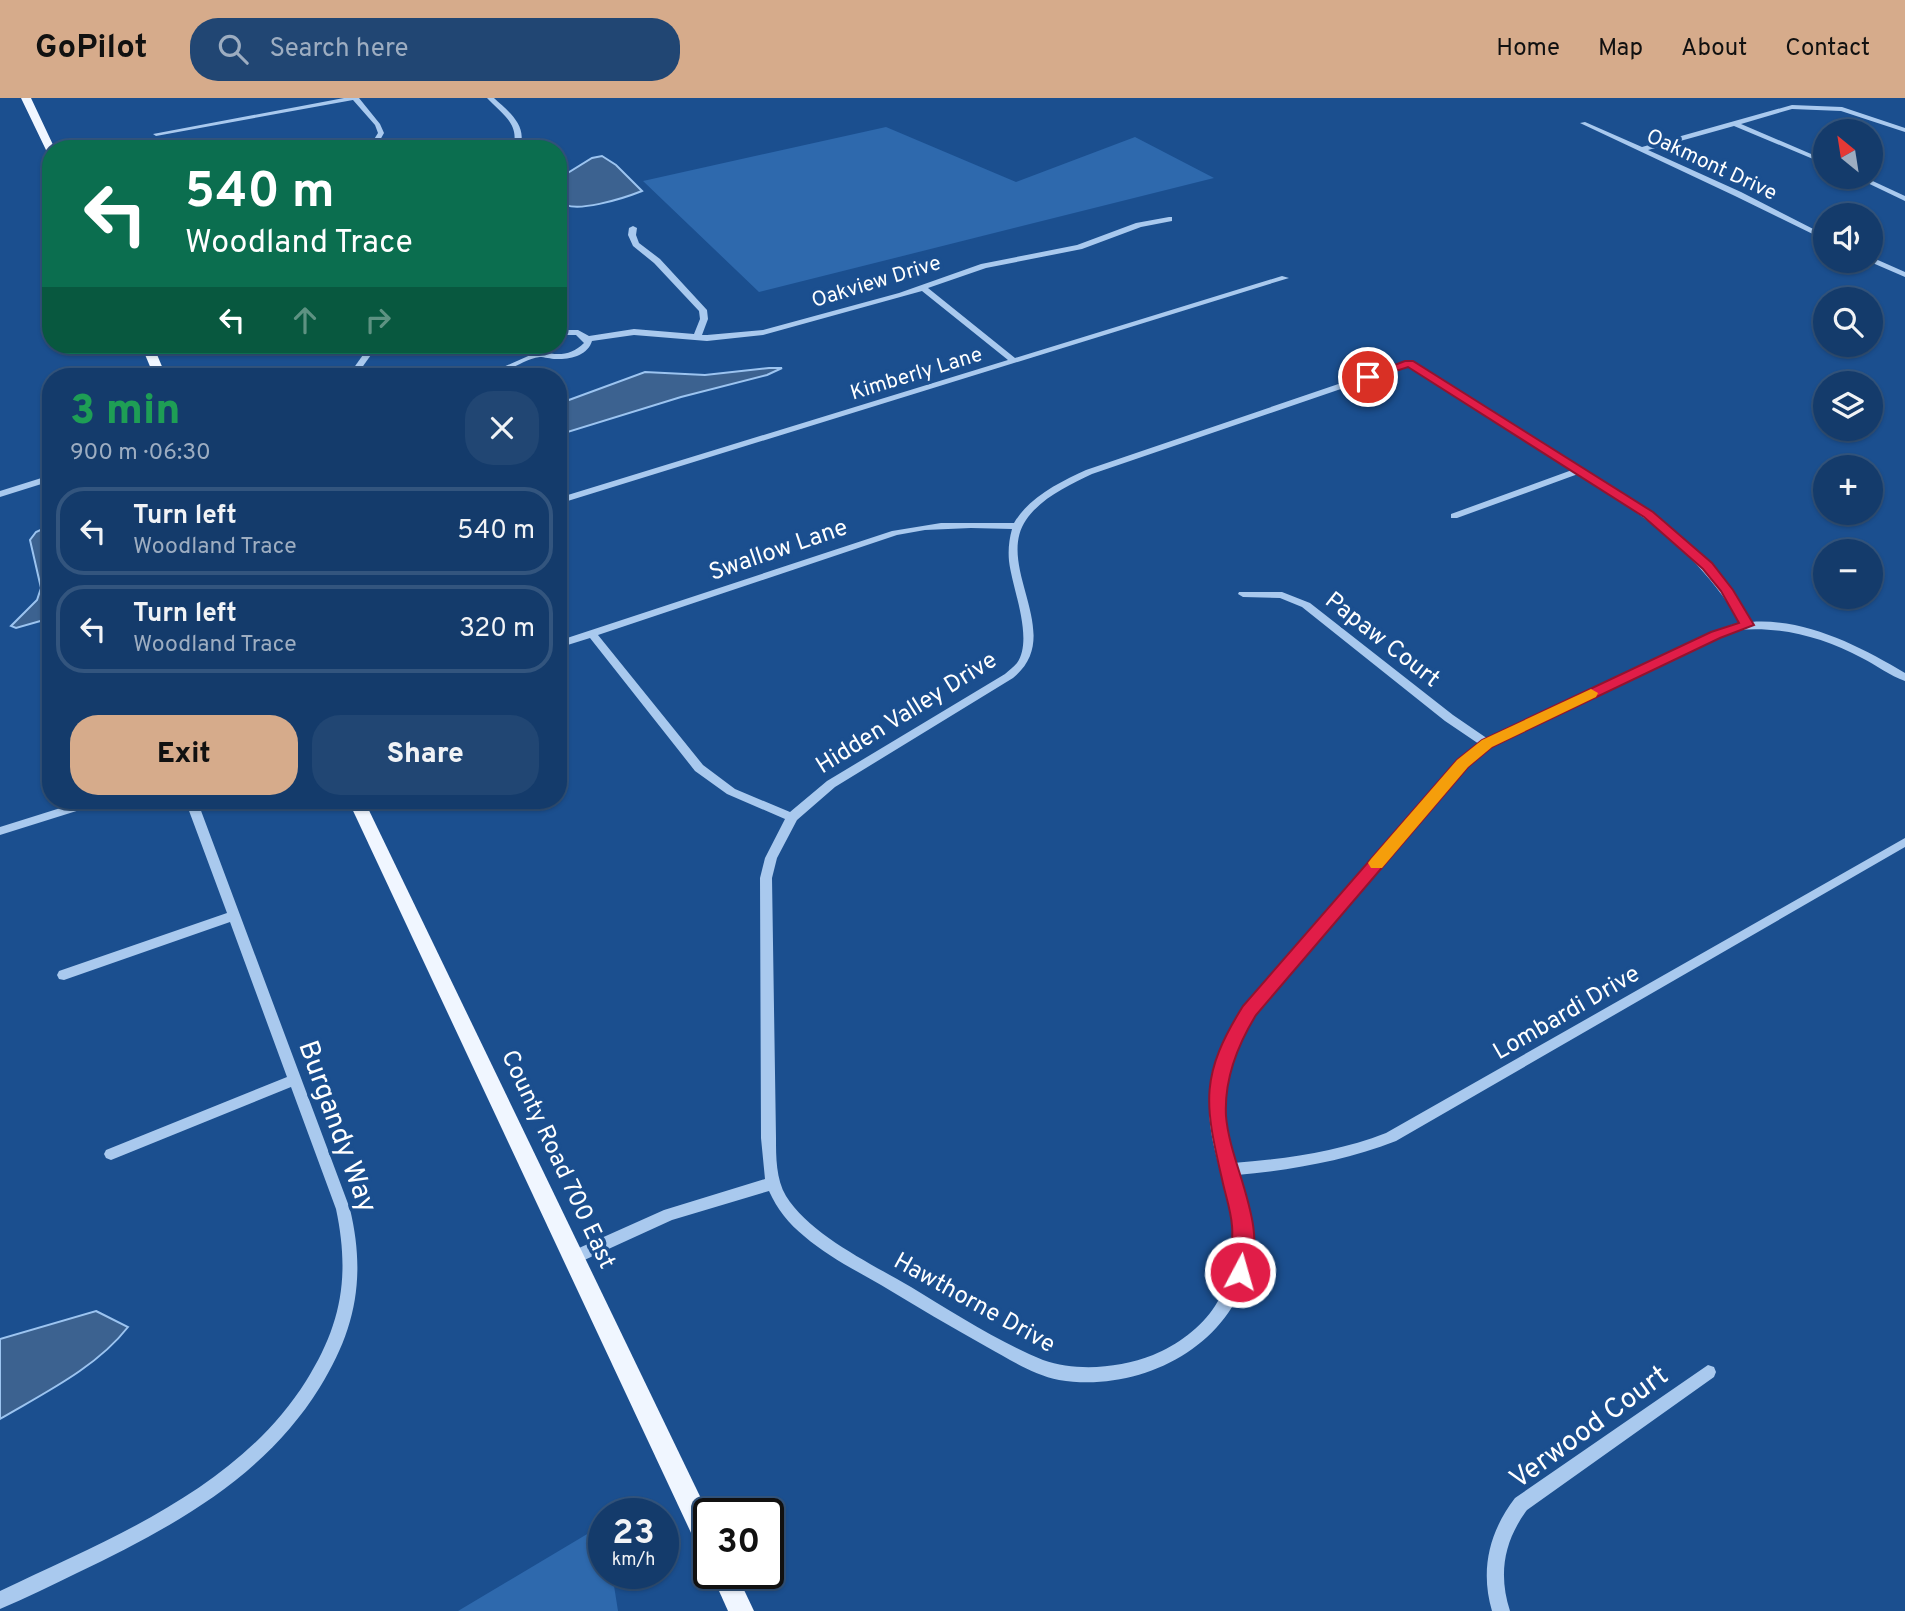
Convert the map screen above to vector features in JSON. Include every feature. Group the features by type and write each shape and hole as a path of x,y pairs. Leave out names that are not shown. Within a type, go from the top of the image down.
{"main road":[{"path":"26,98 46,140"},
{"name":"County Road 700 East","path":"360,809 693,1509"},
{"path":"731,1589 741,1611"}],"street":[{"path":"156,134 355,98 380,129 381,133 377,140"},
{"path":"490,98 519,129 520,140"},
{"path":"1641,150 1792,107 1825,107 1859,113 1905,130"},
{"name":"Oakmont Drive","path":"1583,123 1738,194 1813,232"},
{"path":"1734,123 1813,157"},
{"path":"1883,188 1905,199"},
{"name":"Oakview Drive","path":"587,339 640,332 738,337 763,332 923,288 984,266 1079,247 1139,225 1169,219"},
{"path":"633,228 632,235 636,244 657,261 703,310 704,319 697,337"},
{"path":"1892,269 1905,264"},
{"path":"1883,265 1905,275"},
{"name":"Kimberly Lane","path":"567,497 1285,278"},
{"path":"923,288 1014,361"},
{"path":"549,354 555,357 573,355 586,348 587,339 578,333 567,332"},
{"path":"502,368 529,354"},
{"path":"1017,526 1061,484 1089,472 1409,363 1649,515 1691,549 1727,590 1747,625 1771,625 1817,634 1854,650 1905,678"},
{"path":"1454,516 1579,470"},
{"path":"0,494 42,481"},
{"name":"Swallow Lane","path":"567,642 895,533 920,527 964,523 1017,526"},
{"name":"Hidden Valley Drive","path":"773,1183 766,877 771,858 792,817 831,783 1009,676 1024,662 1030,646 1013,555 1017,526"},
{"name":"Papaw Court","path":"1243,594 1282,595 1306,605 1449,718 1487,744"},
{"name":"Hawthorne Drive","path":"773,1183 785,1206 805,1228 926,1305 1041,1368 1084,1374 1128,1370 1167,1356 1201,1334 1225,1305 1240,1272 1244,1237 1217,1119 1217,1099 1224,1060 1239,1026 1463,764 1487,744 1716,635 1747,625"},
{"path":"592,634 712,780 741,798 792,817"},
{"path":"0,831 69,809"},
{"name":"Burgandy Way","path":"0,1600 169,1517 212,1490 257,1456 290,1418 319,1376 339,1337 345,1317 352,1280 352,1242 343,1209 194,809"},
{"name":"Lombardi Drive","path":"1230,1169 1305,1163 1361,1150 1391,1137 1905,842"},
{"path":"64,975 233,916"},
{"path":"111,1154 294,1080"},
{"path":"575,1257 669,1215 773,1183"},
{"name":"Verwood Court","path":"1501,1611 1496,1590 1496,1558 1500,1539 1511,1516 1521,1504 1708,1371"}],"shaded area":[{"path":"886,127 1016,182 1135,137 1214,178 759,292 643,181"},
{"path":"602,156 616,165 642,191 587,206 567,205 567,173 592,158"},
{"path":"782,368 767,375 681,397 567,432 567,401 645,372 705,375"},
{"path":"42,529 42,621 16,628 11,626 37,600 41,588 30,540"},
{"path":"96,1311 128,1327 115,1342 85,1367 0,1419 0,1339"},
{"path":"588,1534 588,1589 615,1589 618,1611 458,1611"}],"slow traffic":[{"path":"1376,863 1463,764 1487,744 1591,693"}],"route":[{"path":"1240,1272 1244,1237 1217,1119 1217,1099 1219,1079 1230,1042 1250,1010 1463,764 1487,744 1716,635 1747,625 1727,590 1708,566 1649,515 1409,363 1368,377"}]}
